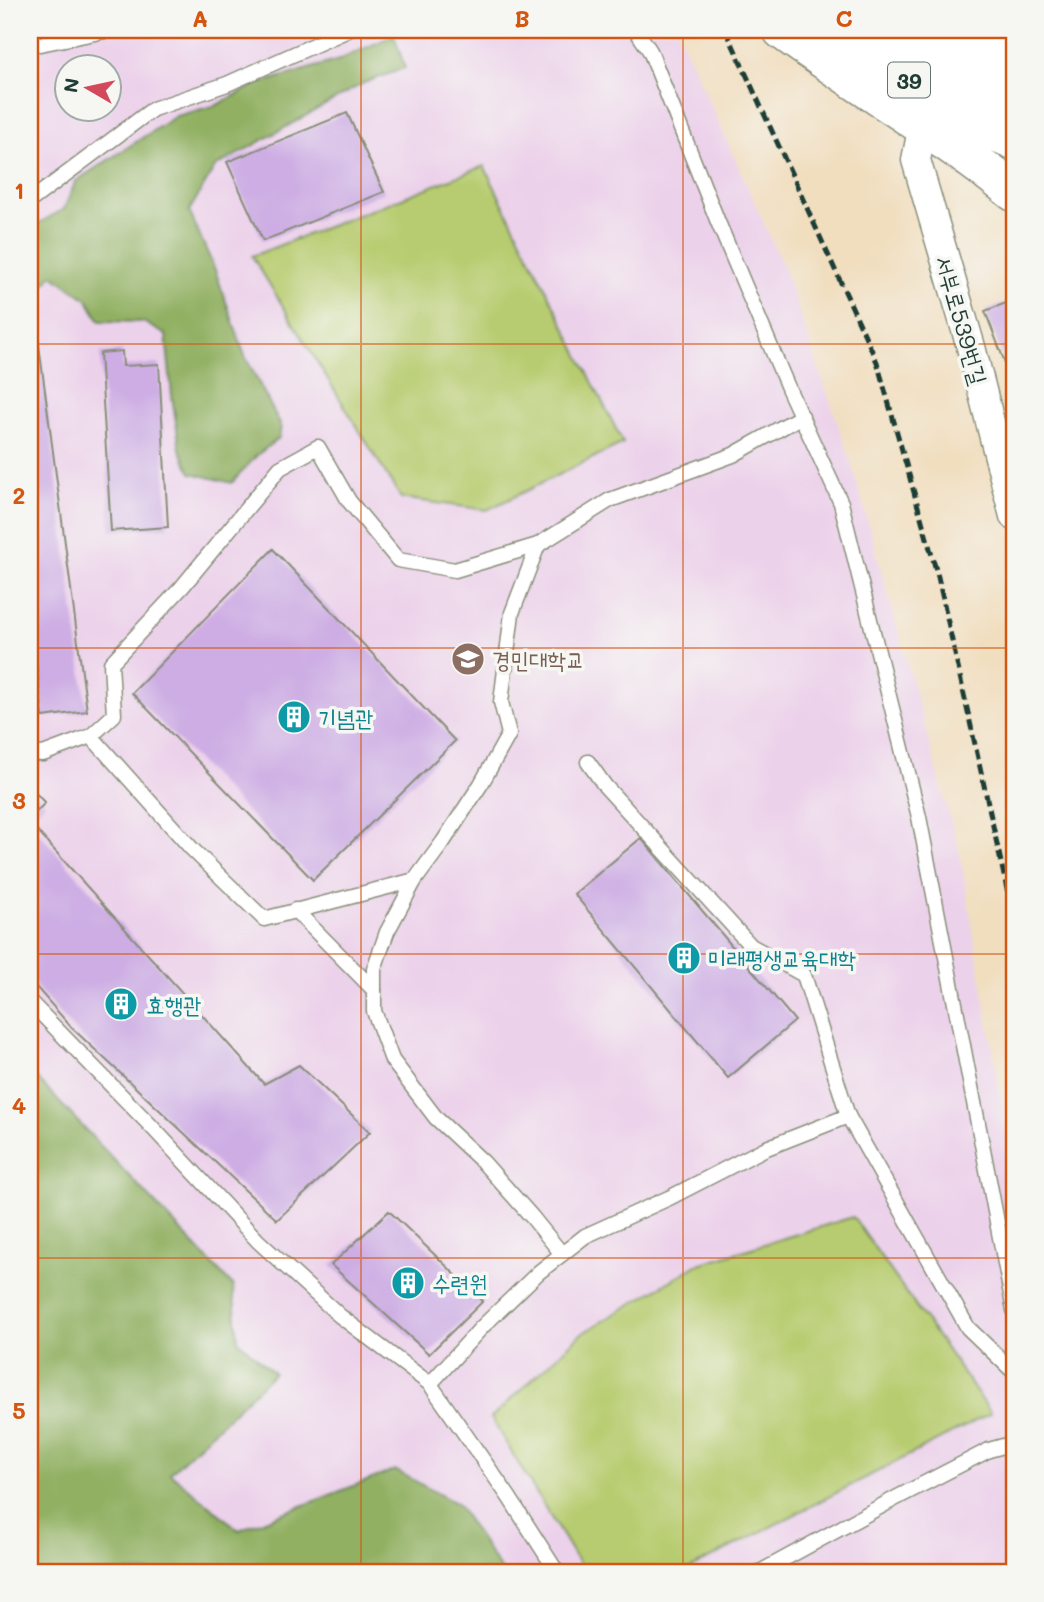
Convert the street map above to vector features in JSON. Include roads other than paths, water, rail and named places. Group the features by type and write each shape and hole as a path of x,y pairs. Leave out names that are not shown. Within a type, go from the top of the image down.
{"main road":[{"path":"782,30 821,59 923,125 1014,192"},
{"name":"39","path":"827,30 1009,134"},
{"path":"874,30 950,75 1009,134"},
{"path":"931,30 970,54 1014,75"},
{"path":"956,30 1014,63"},
{"path":"989,30 1014,42"}],"street":[{"name":"서부로539번길","path":"923,125 916,160 971,347 1014,516"}],"lane":[{"path":"40,44 110,30"},
{"path":"30,201 153,110 227,84 348,30"},
{"path":"636,30 650,51 718,222 841,503 919,817 1014,1310"},
{"path":"30,753 43,754 91,736 114,715 111,663 182,587 280,468 318,447 349,501 398,560 455,570 538,545 610,500 733,454 802,416"},
{"path":"538,545 512,612 501,702 509,734 481,784 415,880 387,932 374,968 374,1011 392,1060 436,1118 483,1161 562,1254"},
{"path":"91,736 192,849 264,919 415,880"},
{"path":"588,762 605,786 751,946 804,975 848,1116 968,1328 1014,1372"},
{"path":"295,910 374,990"},
{"path":"30,1002 258,1241 340,1316 430,1384 509,1497 557,1572"},
{"path":"430,1384 482,1327 538,1272 585,1236 671,1197 764,1149 848,1116"},
{"path":"760,1572 989,1450 1014,1443"}],"railway":[{"path":"726,30 877,362 938,577 1014,921"}],"place":[{"name":"경민대학교","path":"468,659"},
{"name":"기념관","path":"294,717"},
{"name":"미래평생교육대학","path":"684,958"},
{"name":"효행관","path":"121,1004"},
{"name":"수련원","path":"408,1283"}]}
